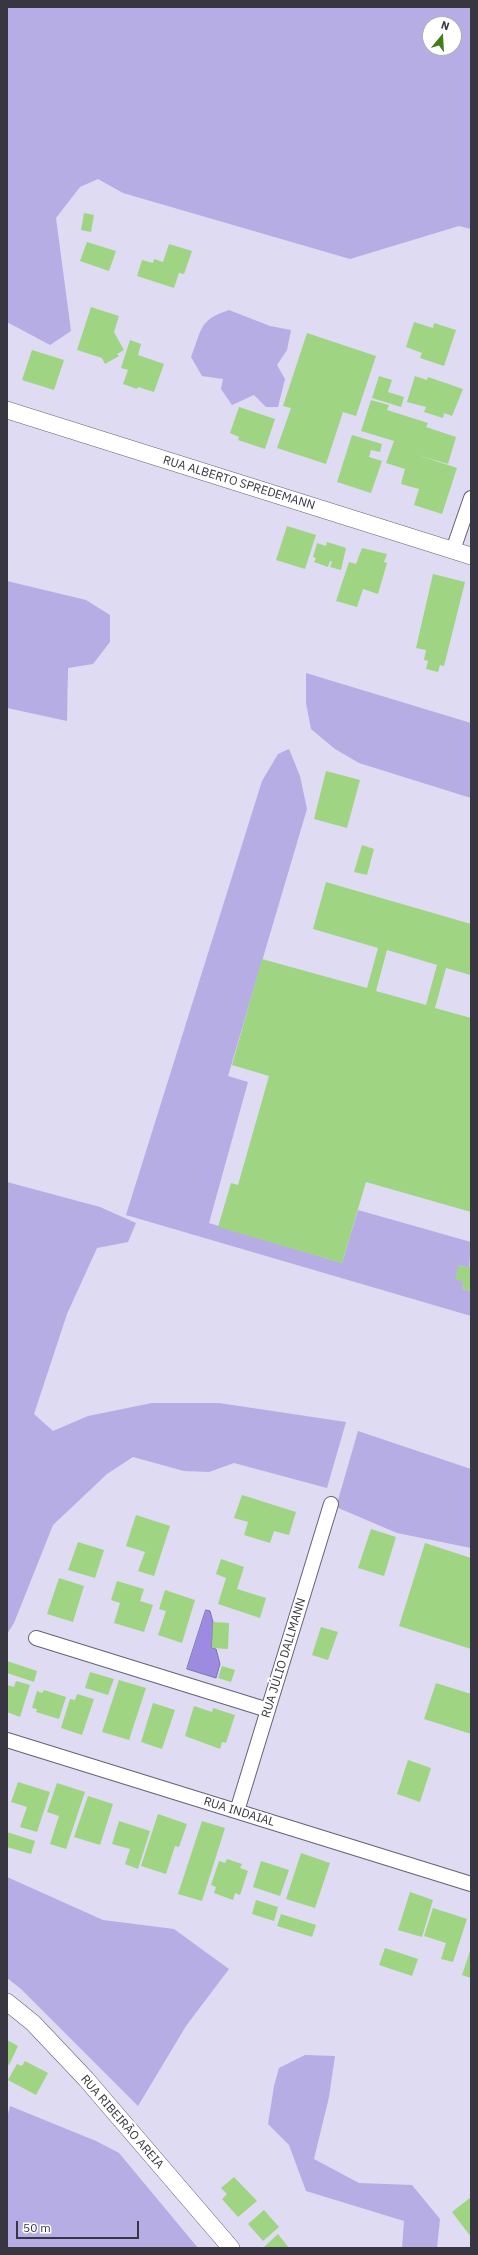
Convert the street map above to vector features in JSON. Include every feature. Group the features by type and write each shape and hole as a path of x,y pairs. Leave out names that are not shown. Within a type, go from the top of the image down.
{"street":[{"name":"RUA ALBERTO SPREDEMANN","path":"7,410 471,556"},
{"path":"453,550 471,498"},
{"name":"RUA JÚLIO DALLMANN","path":"237,1811 332,1504"},
{"path":"36,1638 268,1710"},
{"name":"RUA INDAIAL","path":"7,1740 471,1884"},
{"name":"RUA RIBEIRÃO AREIA","path":"7,2002 33,2023 86,2079 231,2248"}],"shaded area":[{"path":"7,7 471,7 471,229 459,226 350,259 123,193 98,179 80,187 56,218 71,331 50,345 7,322"},
{"path":"229,310 270,326 291,330 287,350 277,365 285,379 278,407 266,407 254,395 232,405 221,389 223,379 202,376 191,357 202,327 206,322"},
{"path":"7,581 86,600 110,615 110,642 93,664 68,668 67,721 7,708"},
{"path":"306,673 471,723 471,798 359,763 335,749 311,729 306,703"},
{"path":"289,749 300,776 307,809 228,1076 248,1082 209,1223 342,1263 358,1210 471,1242 469,1268 459,1265 464,1282 462,1289 471,1291 471,1316 126,1215 262,781 278,754"},
{"path":"7,1182 100,1207 136,1223 128,1242 97,1248 67,1314 34,1414 53,1431 88,1416 152,1403 219,1403 346,1422 327,1488 234,1463 209,1472 184,1471 133,1457 107,1474 53,1525 14,1623 7,1634"},
{"path":"358,1431 471,1469 471,1548 397,1533 336,1507"},
{"path":"206,1610 210,1611 213,1622 212,1648 216,1649 220,1664 216,1678 187,1669"},
{"path":"7,1877 103,1920 174,1929 229,1969 186,2026 138,2106 21,1989 7,1978"},
{"path":"305,2055 335,2056 329,2097 314,2159 359,2183 412,2185 440,2219 437,2248 402,2248 404,2221 306,2191 289,2145 268,2124 274,2086 279,2068"},
{"path":"10,2106 96,2141 119,2153 198,2248 7,2248 7,2118"}],"building":[{"path":"84,213 94,215 91,232 81,230"},
{"path":"87,242 116,251 109,271 80,261"},
{"path":"169,244 192,251 184,274 179,273 174,288 137,276 142,260 153,263 154,259 163,262"},
{"path":"91,307 119,316 114,332 124,350 117,354 119,356 105,364 102,358 77,350"},
{"path":"414,322 433,328 434,323 456,330 444,366 420,358 422,353 406,347"},
{"path":"307,333 376,356 356,416 343,412 326,464 277,448 291,408 283,406"},
{"path":"130,340 141,344 138,355 164,364 154,392 138,387 137,389 123,384 128,370 121,368"},
{"path":"32,350 64,360 54,390 22,380"},
{"path":"379,376 392,380 388,392 404,397 401,407 372,398"},
{"path":"415,376 427,380 428,377 463,389 452,416 444,413 443,418 424,412 426,407 407,402"},
{"path":"371,400 389,405 387,410 428,423 426,427 456,437 448,464 418,455 457,468 442,514 414,505 419,489 401,484 405,469 386,463 394,441 361,431"},
{"path":"239,407 275,419 265,449 238,440 239,437 230,433"},
{"path":"352,435 382,444 380,452 371,450 369,457 382,461 371,493 337,482"},
{"path":"287,526 316,535 305,569 276,560"},
{"path":"327,542 346,548 341,570 330,567 332,562 330,561 328,567 314,562 316,558 313,557 317,543 326,546"},
{"path":"362,548 387,554 384,562 387,563 378,594 363,589 357,607 336,601 349,562 356,564"},
{"path":"433,574 465,582 444,666 440,665 438,672 426,669 428,661 424,660 426,650 416,648"},
{"path":"326,771 360,780 347,828 314,819"},
{"path":"362,845 374,849 367,875 354,872"},
{"path":"326,882 471,924 471,975 446,968 435,1008 471,1018 471,1212 366,1182 342,1263 218,1227 231,1183 238,1185 269,1076 232,1065 262,959 367,988 378,948 313,929","holes":["387,950 437,965 426,1005 376,991"]},
{"path":"471,1261 471,1291 462,1289 464,1282 455,1279 459,1265 469,1268"},
{"path":"242,1495 296,1512 289,1535 274,1531 270,1543 244,1535 248,1522 234,1518"},
{"path":"136,1515 170,1526 154,1576 138,1571 145,1552 126,1546"},
{"path":"371,1529 396,1537 384,1576 358,1568"},
{"path":"78,1542 104,1550 95,1578 68,1570"},
{"path":"425,1543 471,1558 471,1649 399,1626"},
{"path":"221,1559 244,1567 237,1589 266,1598 260,1618 218,1604 226,1578 216,1574"},
{"path":"59,1578 84,1586 73,1622 47,1614"},
{"path":"117,1581 144,1589 140,1601 153,1605 144,1632 114,1623 120,1603 111,1600"},
{"path":"165,1590 195,1600 182,1643 158,1635 166,1611 159,1609"},
{"path":"213,1622 229,1623 228,1649 212,1648"},
{"path":"321,1627 338,1632 328,1660 312,1655"},
{"path":"7,1661 37,1671 34,1682 7,1673"},
{"path":"222,1666 235,1670 231,1682 218,1678"},
{"path":"90,1672 114,1679 108,1695 85,1688"},
{"path":"119,1680 146,1688 129,1740 102,1732"},
{"path":"16,1681 30,1685 20,1717 7,1712 7,1685 14,1687"},
{"path":"436,1683 471,1694 471,1734 424,1719"},
{"path":"44,1690 66,1697 59,1719 36,1712 37,1709 32,1708 37,1691 42,1693"},
{"path":"77,1694 94,1699 82,1735 61,1728 70,1699 75,1700"},
{"path":"153,1703 175,1710 162,1749 141,1742"},
{"path":"194,1706 212,1712 213,1708 235,1715 226,1743 222,1742 220,1749 185,1736"},
{"path":"408,1760 431,1768 420,1802 397,1794"},
{"path":"18,1782 50,1792 37,1832 20,1827 27,1807 11,1802"},
{"path":"57,1783 85,1792 66,1849 50,1844 59,1816 47,1812"},
{"path":"88,1796 113,1804 100,1845 74,1837"},
{"path":"158,1814 187,1824 179,1847 175,1846 166,1874 141,1866"},
{"path":"119,1821 150,1831 138,1869 125,1864 130,1849 112,1844"},
{"path":"202,1821 225,1828 202,1901 178,1894"},
{"path":"7,1832 35,1841 31,1854 7,1847"},
{"path":"301,1853 330,1863 315,1908 286,1899"},
{"path":"227,1859 242,1864 240,1868 248,1871 240,1895 235,1893 233,1900 214,1893 216,1887 211,1885 219,1861 225,1863"},
{"path":"261,1861 289,1870 280,1896 253,1887"},
{"path":"410,1892 433,1900 422,1937 398,1930"},
{"path":"256,1900 278,1907 274,1921 252,1914"},
{"path":"433,1908 467,1919 453,1962 441,1959 446,1943 424,1936"},
{"path":"281,1914 316,1925 312,1937 277,1926"},
{"path":"385,1948 418,1959 412,1976 379,1965"},
{"path":"471,1948 471,1978 462,1975"},
{"path":"7,2040 18,2046 9,2065 7,2064"},
{"path":"25,2061 48,2073 36,2095 8,2080 17,2064 22,2066"},
{"path":"234,2177 257,2201 238,2217 222,2199 227,2194 221,2188"},
{"path":"471,2197 471,2237 452,2212"},
{"path":"264,2210 279,2227 263,2241 248,2224"},
{"path":"278,2234 289,2248 263,2248"}]}
